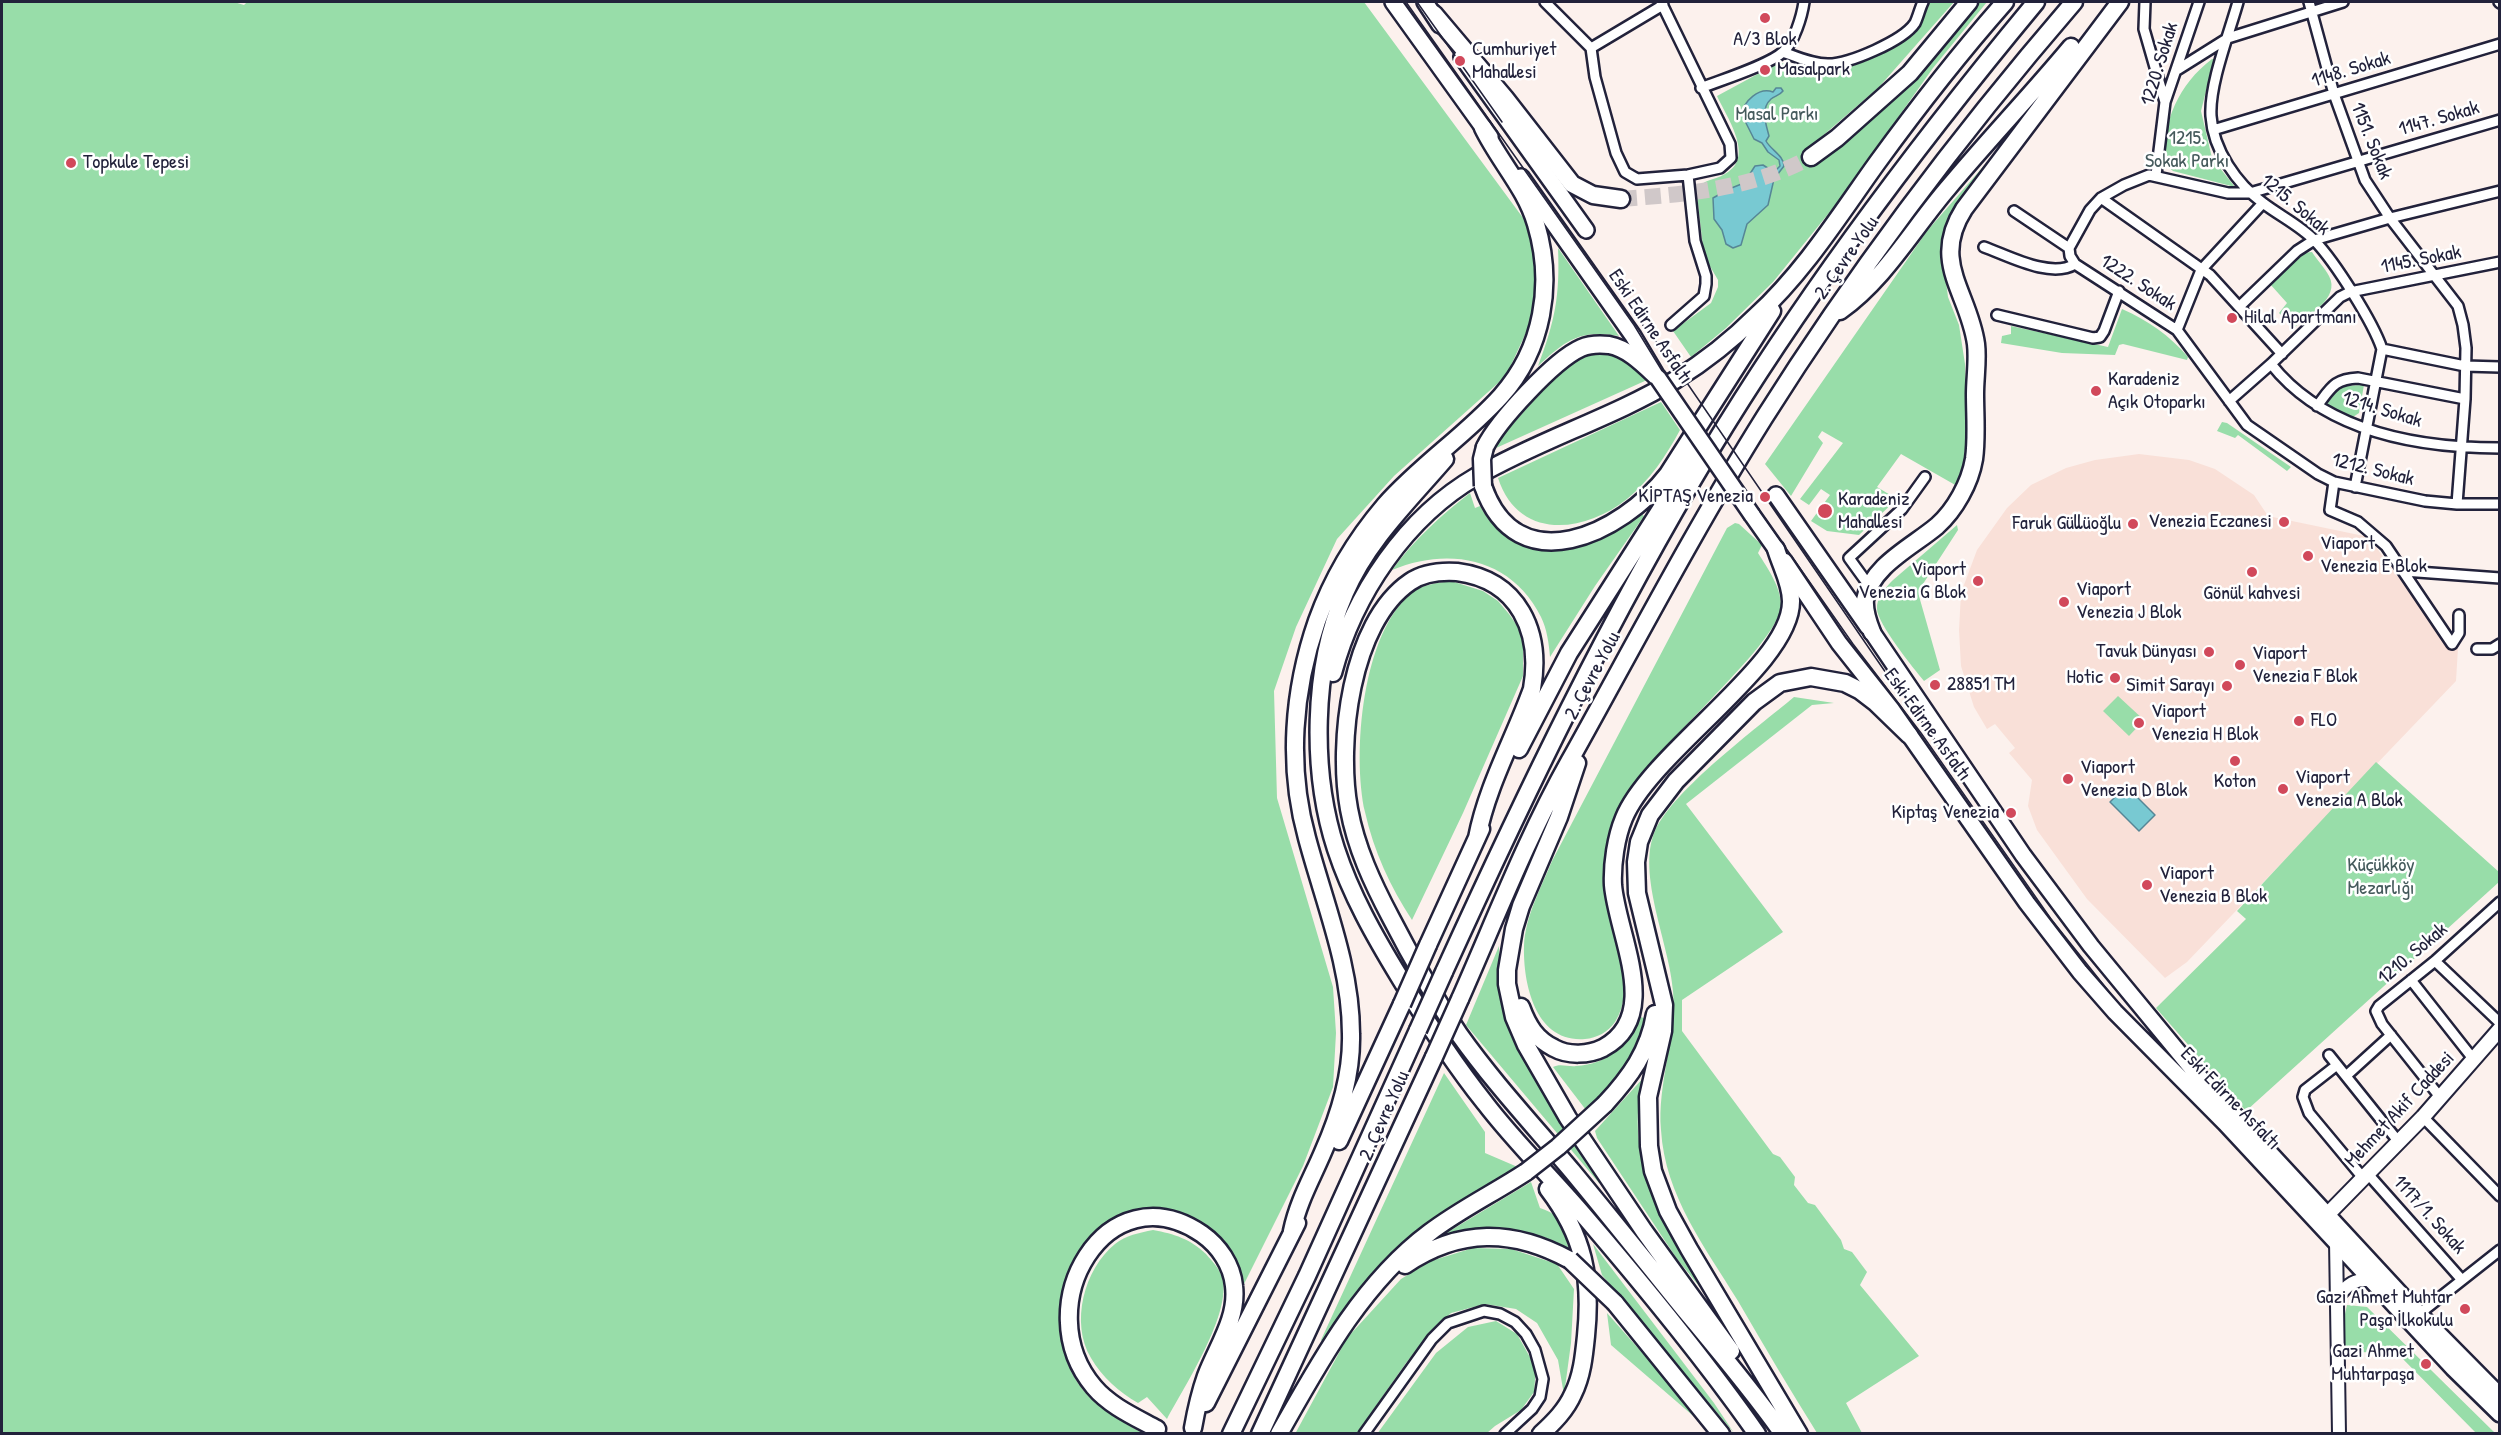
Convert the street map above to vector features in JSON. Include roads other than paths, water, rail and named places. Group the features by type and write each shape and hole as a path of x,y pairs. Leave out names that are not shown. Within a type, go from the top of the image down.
{"highway":[{"path":"1811,157 1837,138 1910,73 1969,2"},
{"path":"1658,378 1634,356 1619,348 1596,344 1582,347 1570,354 1548,374 1502,421 1485,447 1482,459 1483,486 1488,501 1506,525 1531,539 1546,542 1568,540 1590,534 1625,516 1653,493 1668,474 1790,282 1916,112 2005,2"},
{"name":"2. Çevre Yolu","path":"1231,1434 1312,1265 1512,823 1591,663 1672,516 1750,387 1806,303 1938,121 2036,2"},
{"name":"2. Çevre Yolu","path":"1260,1434 1569,762 1581,744 1700,524 1829,318 1967,130 2074,2"},
{"path":"1829,318 1857,299 1881,275 1948,187 2110,2"},
{"path":"1872,632 1865,604 1870,587 1885,566 1944,519 1966,485 1974,458 1976,345 1971,324 1952,274 1950,258 1953,231 1958,218 2120,2"},
{"path":"1430,8 1498,89 1572,184 1593,195 1621,199"},
{"path":"1292,1231 1301,1200 1338,1116 1348,1079 1352,1034 1346,975 1300,812 1295,753 1296,716 1301,675 1323,604 1363,533 1404,486 1503,394 1530,352 1541,319 1545,281 1541,241 1532,213 1483,128"},
{"path":"1321,757 1331,680 1353,616 1382,567 1420,522 1439,503 1477,476 1680,377 1732,338 1790,282"},
{"path":"1191,1431 1292,1231 1321,1180 1477,838 1569,653 1701,446 1729,409 1750,387"},
{"path":"1482,415 1381,533 1352,577 1334,623 1324,668 1319,730 1328,819 1336,849 1367,921 1425,1021 1484,1102 1613,1250 1757,1434"},
{"path":"1511,951 1521,1007 1533,1032 1544,1043 1559,1051 1572,1054 1587,1053 1613,1042 1625,1028 1632,1012 1634,990 1613,882 1615,859 1624,818 1648,781 1749,675 1780,638 1787,624 1791,600 1787,578 1776,549"},
{"path":"1477,838 1482,814 1532,689 1536,660 1534,645 1524,614 1512,599 1497,586 1482,578 1448,571 1430,574 1411,582 1386,606 1376,621 1366,645 1351,695 1346,728 1345,773 1349,810 1366,867 1403,940 1459,1033 1764,1406"},
{"path":"1800,1434 1689,1249 1657,1186 1648,1146 1647,1121 1648,1097 1663,1031 1664,1005 1657,968 1637,893 1636,862 1639,842 1650,815 1670,789 1754,702 1780,683 1811,677 1835,680 1859,690 1909,735"},
{"path":"1581,744 1572,781 1521,906 1507,970 1514,1017 1526,1045 1568,1118 1644,1231 1724,1341 1783,1434"},
{"path":"1279,1434 1338,1332 1407,1252 1429,1233 1526,1172 1558,1147 1605,1104 1632,1073 1646,1046 1655,1013 1657,968"},
{"path":"1516,1141 1573,1228 1582,1253 1587,1286 1587,1322 1578,1382 1564,1410 1542,1434"},
{"path":"1157,1430 1106,1399 1093,1386 1078,1364 1070,1340 1068,1322 1073,1284 1092,1248 1111,1232 1128,1222 1148,1218 1165,1219 1194,1229 1209,1238 1223,1254 1232,1273 1235,1297 1231,1318 1204,1381 1191,1431"},
{"path":"1373,1289 1423,1253 1465,1238 1485,1236 1525,1241 1550,1249 1570,1260 1615,1303 1721,1434"}],"main road":[{"name":"Eski Edirne Asfaltı","path":"1393,2 1614,309 1658,378 1839,643 1909,735 2027,903 2080,972 2115,1012 2211,1108 2217,1125 2292,1207 2303,1217 2327,1220"},
{"path":"1430,8 1586,230"},
{"name":"Eski Edirne Asfaltı","path":"1776,495 2023,855 2091,946 2182,1055 2327,1220 2499,1396"},
{"path":"2115,1012 2126,1010 2134,997"},
{"name":"Mehmet Akif Caddesi","path":"2327,1220 2398,1141 2423,1117 2499,1029"},
{"path":"2151,1049 2155,1041 2162,1040 2175,1053 2182,1055"},
{"name":"Eski Edirne Asfaltı","path":"2327,1220 2336,1241 2499,1414"}],"street":[{"path":"1545,2 1591,48 1595,77 1620,166 1625,172 1637,179 1688,175 1720,168 1731,158 1730,144 1662,3 1591,48"},
{"path":"1701,87 1783,52 1802,16 1804,2"},
{"path":"1783,52 1804,60 1827,64 1849,62 1899,37 1914,24 1923,2"},
{"path":"2145,2 2144,29 2165,102"},
{"name":"1220. Sokak","path":"2156,175 2165,102 2199,2"},
{"name":"1215. Sokak","path":"2238,2 2213,94 2211,115 2213,130 2223,157 2250,193 2314,240 2341,276 2371,325 2382,349"},
{"path":"2177,70 2228,38 2310,6 2343,2"},
{"name":"1151. Sokak","path":"2310,6 2334,94 2365,180 2390,218 2458,306 2463,325 2465,399 2457,504"},
{"name":"1148. Sokak","path":"2213,130 2499,44"},
{"name":"1147. Sokak","path":"2250,193 2499,120"},
{"path":"1671,325 1704,296 1706,284 1706,276 1695,241 1688,175"},
{"path":"2014,211 2069,248 2090,210 2100,198 2124,184 2149,175 2228,193 2250,193"},
{"path":"2240,306 2297,251 2314,240 2390,218 2499,191"},
{"path":"2100,198 2218,283 2282,354"},
{"path":"2178,330 2201,270 2263,203"},
{"path":"1984,247 2041,267 2060,270 2075,264"},
{"name":"1222. Sokak","path":"2069,248 2070,256 2075,264 2178,330 2229,401"},
{"name":"1145. Sokak","path":"2350,292 2499,262"},
{"path":"1997,315 2093,338 2100,337 2119,291"},
{"path":"2229,401 2282,354 2340,297 2350,292"},
{"path":"2355,487 2382,349 2465,366 2499,367"},
{"name":"1214. Sokak","path":"2271,364 2294,390 2317,406 2336,417 2367,429 2431,444 2460,448 2499,448"},
{"path":"2317,406 2334,384 2343,379 2358,378 2465,399"},
{"name":"1212. Sokak","path":"2229,401 2247,425 2318,474 2334,482 2414,499 2457,504 2499,504"},
{"path":"1870,587 1850,558 1902,509 1925,477"},
{"path":"2334,482 2330,510 2358,522 2374,534 2404,571 2452,644 2459,633 2459,615"},
{"path":"2404,571 2499,578"},
{"path":"2477,649 2492,649 2499,644"},
{"name":"1210. Sokak","path":"2440,1097 2382,1024 2376,1011 2499,902"},
{"path":"2435,961 2499,1023"},
{"path":"2411,980 2474,1060"},
{"path":"2346,1076 2391,1035"},
{"path":"2329,1055 2398,1141"},
{"name":"1117/1. Sokak","path":"2337,1065 2305,1090 2304,1103 2318,1125 2462,1280"},
{"path":"2423,1117 2499,1196"},
{"path":"2336,1241 2339,1434"},
{"path":"2419,1314 2499,1250"},
{"path":"2336,1299 2346,1286 2355,1280 2374,1281"},
{"path":"1364,1434 1432,1339 1448,1323 1484,1311 1500,1314 1515,1322 1526,1334 1535,1350 1543,1379 1540,1396 1532,1409 1505,1434"}],"water":[{"path":"1776,88 1781,88 1783,91 1771,99 1766,107 1765,117 1769,136 1766,141 1782,159 1784,166 1774,179 1768,205 1747,224 1741,245 1733,248 1726,244 1722,230 1714,219 1713,198 1744,183 1755,166 1763,165 1774,172 1780,166 1779,160 1768,152 1762,143 1754,139 1742,115 1745,105 1753,96 1762,92 1773,92"},
{"path":"2126,786 2155,815 2139,831 2110,802"}],"tunnel":[{"path":"1621,199 1694,192 1743,183 1789,168 1811,157"}],"tram line":[{"path":"1406,2 1634,325 1664,374 1853,644 1921,733 2051,919 2110,993"},
{"path":"1417,2 1502,122"},
{"path":"1642,324 1674,364 1886,673"}],"place":[{"name":"A/3 Blok","path":"1765,18"},
{"name":"Cumhuriyet Mahallesi","path":"1460,61"},
{"name":"Masalpark","path":"1765,70"},
{"name":"Topkule Tepesi","path":"71,163"},
{"name":"Hilal Apartmanı","path":"2232,318"},
{"name":"Karadeniz Açık Otoparkı","path":"2096,391"},
{"name":"KİPTAŞ Venezia","path":"1765,497"},
{"name":"Karadeniz Mahallesi","path":"1825,511"},
{"name":"Venezia Eczanesi","path":"2284,522"},
{"name":"Faruk Güllüoğlu","path":"2133,524"},
{"name":"Viaport Venezia E Blok","path":"2308,556"},
{"name":"Gönül kahvesi","path":"2252,572"},
{"name":"Viaport Venezia G Blok","path":"1978,581"},
{"name":"Viaport Venezia J Blok","path":"2064,602"},
{"name":"Tavuk Dünyası","path":"2209,652"},
{"name":"Viaport Venezia F Blok","path":"2240,665"},
{"name":"Hotic","path":"2115,678"},
{"name":"28851 TM","path":"1935,685"},
{"name":"Simit Sarayı","path":"2227,686"},
{"name":"FLO","path":"2299,721"},
{"name":"Viaport Venezia H Blok","path":"2139,723"},
{"name":"Koton","path":"2235,761"},
{"name":"Viaport Venezia D Blok","path":"2068,779"},
{"name":"Viaport Venezia A Blok","path":"2283,789"},
{"name":"Kiptaş Venezia","path":"2011,813"},
{"name":"Viaport Venezia B Blok","path":"2147,885"},
{"name":"Gazi Ahmet Muhtar Paşa İlkokulu","path":"2465,1309"},
{"name":"Gazi Ahmet Muhtarpaşa","path":"2426,1364"}],"park label":[{"name":"Masal Parkı","path":"1777,115"},
{"name":"1215. Sokak Parkı","path":"2187,150"},
{"name":"Küçükköy Mezarlığı","path":"2381,878"}]}
